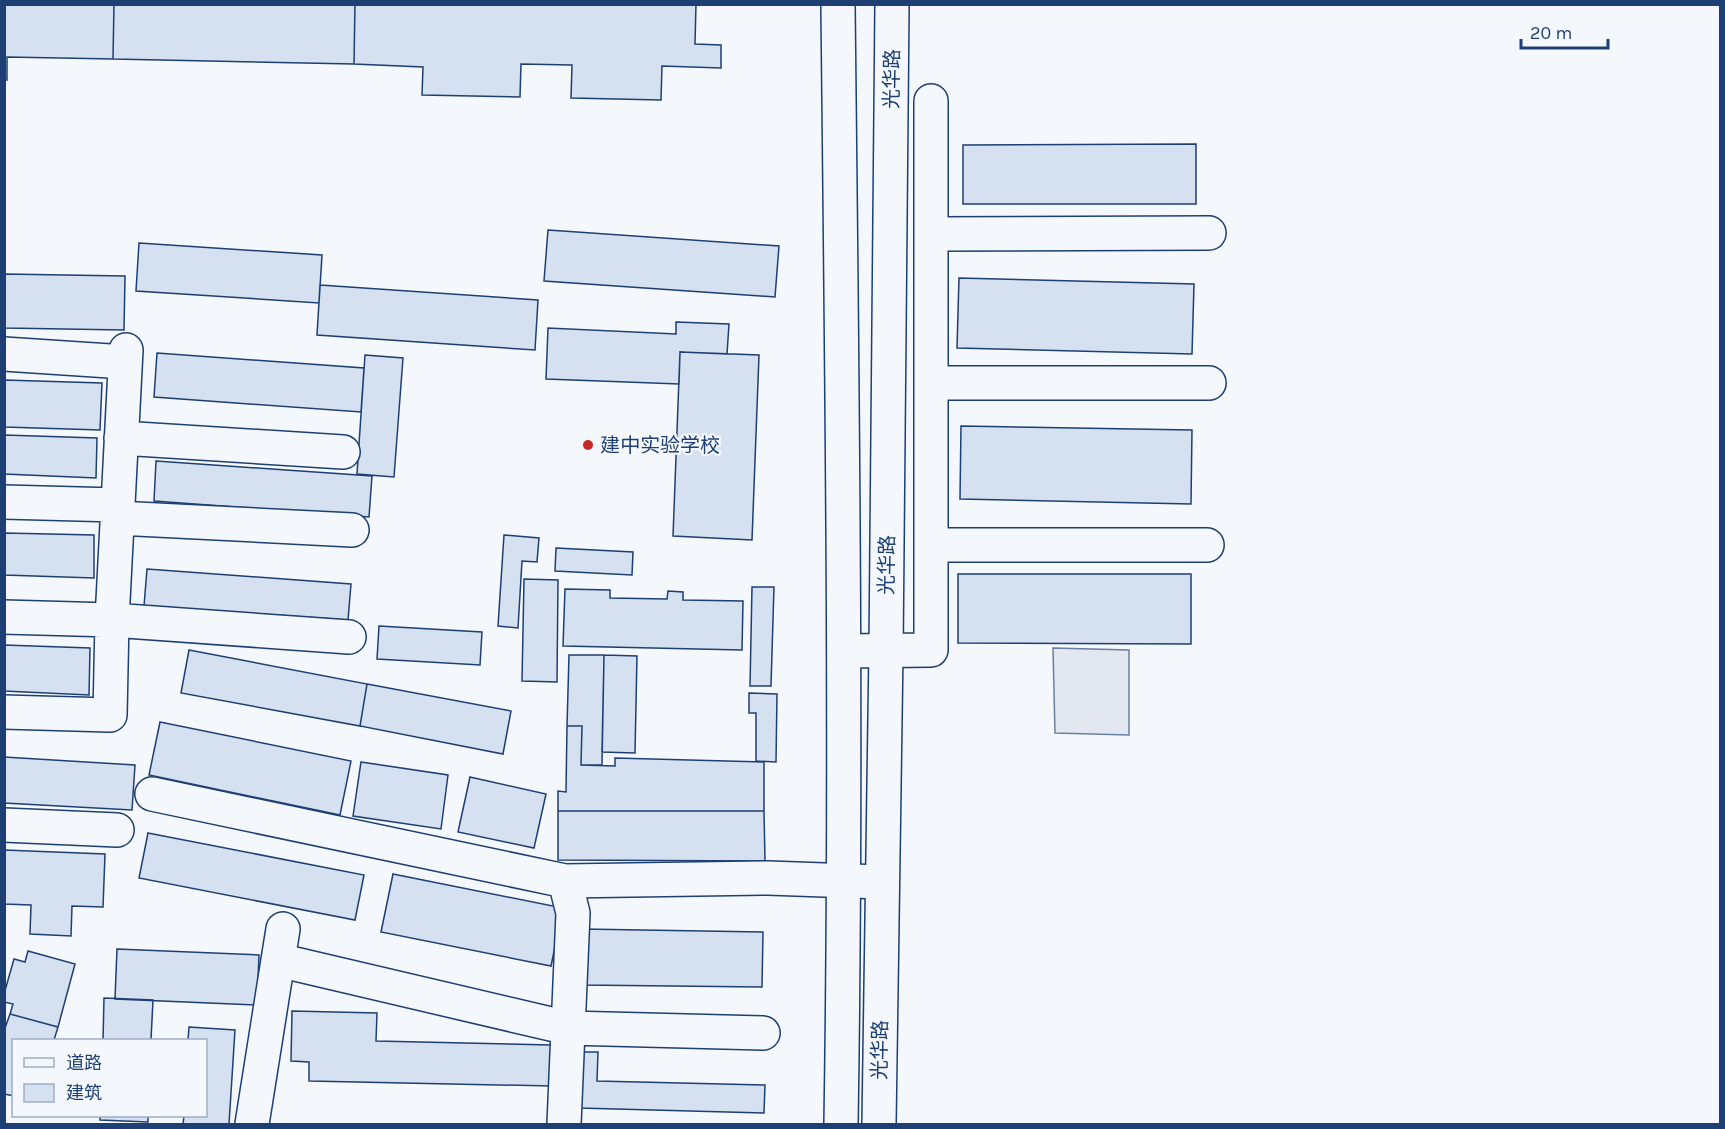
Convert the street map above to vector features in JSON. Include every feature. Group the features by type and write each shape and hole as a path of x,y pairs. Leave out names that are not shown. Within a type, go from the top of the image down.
{"main road":[{"name":"光华路","path":"838,4 845,651 842,1125"},
{"name":"光华路","path":"879,1125 892,4"},
{"path":"845,651 931,650 931,101"},
{"path":"931,234 1209,233"},
{"path":"4,354 125,356 112,620 110,715 4,712"},
{"path":"931,383 1209,382"},
{"path":"121,438 343,452"},
{"path":"4,502 352,530"},
{"path":"931,545 1207,545"},
{"path":"4,617 112,620 349,637"},
{"path":"152,794 565,881 768,879 881,882"},
{"path":"4,825 117,830"},
{"path":"564,1125 573,913 565,881"},
{"path":"261,1125 252,1124 280,945 568,1028 763,1033"}],"shaded area":[{"path":"1053,648 1129,650 1129,735 1055,733"}],"building":[{"path":"4,4 114,4 113,59 7,57 7,80 4,80"},
{"path":"114,4 355,4 354,64 113,59"},
{"path":"355,4 696,4 695,44 721,45 721,68 662,66 661,100 571,98 572,65 521,64 520,97 422,95 423,67 354,64"},
{"path":"1196,144 1196,204 963,204 963,145"},
{"path":"548,230 779,246 775,297 544,281"},
{"path":"139,243 322,255 319,303 136,291"},
{"path":"4,274 125,276 124,330 4,328"},
{"path":"959,278 1194,284 1192,354 957,348"},
{"path":"320,285 538,300 535,350 317,335"},
{"path":"676,322 729,324 727,354 680,352 679,384 546,379 548,328 676,334"},
{"path":"680,352 759,355 752,540 673,536"},
{"path":"157,353 364,368 361,412 154,397"},
{"path":"365,355 403,358 394,477 357,474"},
{"path":"4,380 102,383 100,430 4,427"},
{"path":"961,426 1192,430 1191,504 960,499"},
{"path":"4,435 97,438 96,478 4,474"},
{"path":"156,461 372,476 369,517 154,501"},
{"path":"4,533 94,535 94,578 4,575"},
{"path":"504,535 539,538 537,562 522,561 518,628 498,626"},
{"path":"556,548 633,552 632,575 555,571"},
{"path":"147,569 351,584 348,620 144,606"},
{"path":"958,574 1191,574 1191,644 958,643"},
{"path":"524,579 558,580 557,682 522,681"},
{"path":"752,587 774,587 771,686 750,686"},
{"path":"565,589 610,590 610,598 667,599 668,591 683,592 683,600 743,601 742,650 563,646"},
{"path":"379,626 482,632 480,665 377,659"},
{"path":"4,645 90,648 89,695 4,691"},
{"path":"189,650 367,684 360,726 181,693"},
{"path":"569,655 604,655 602,765 581,765 582,726 567,726"},
{"path":"604,655 637,656 635,753 602,752"},
{"path":"367,684 511,711 503,754 360,726"},
{"path":"749,693 777,694 776,762 756,761 756,713 749,713"},
{"path":"160,722 351,761 340,815 149,775"},
{"path":"567,726 582,726 581,765 615,766 615,758 764,762 764,811 558,811 558,791 566,792"},
{"path":"4,757 135,765 132,810 4,803"},
{"path":"361,762 448,775 441,829 353,816"},
{"path":"470,777 546,794 534,848 458,832"},
{"path":"558,811 764,811 765,861 558,860"},
{"path":"148,833 364,875 355,920 139,878"},
{"path":"4,850 105,854 103,907 72,906 71,936 30,934 31,905 4,904"},
{"path":"393,874 563,908 551,966 381,932"},
{"path":"582,929 763,932 762,987 581,985"},
{"path":"117,949 259,955 257,1005 115,999"},
{"path":"28,951 75,964 58,1027 10,1014 13,1004 4,1002 4,994 14,959 25,962"},
{"path":"104,998 153,1000 151,1039 103,1039"},
{"path":"292,1011 377,1013 376,1041 551,1045 551,1086 309,1081 309,1062 291,1061"},
{"path":"10,1014 58,1027 54,1039 12,1039 12,1096 4,1094 4,1031"},
{"path":"189,1027 235,1030 229,1124 183,1124 184,1117 207,1117 207,1039 188,1039"},
{"path":"580,1052 598,1052 597,1081 765,1085 764,1113 579,1108"},
{"path":"100,1117 148,1117 148,1122 100,1120"}],"place":[{"name":"建中实验学校","path":"588,445"}]}
